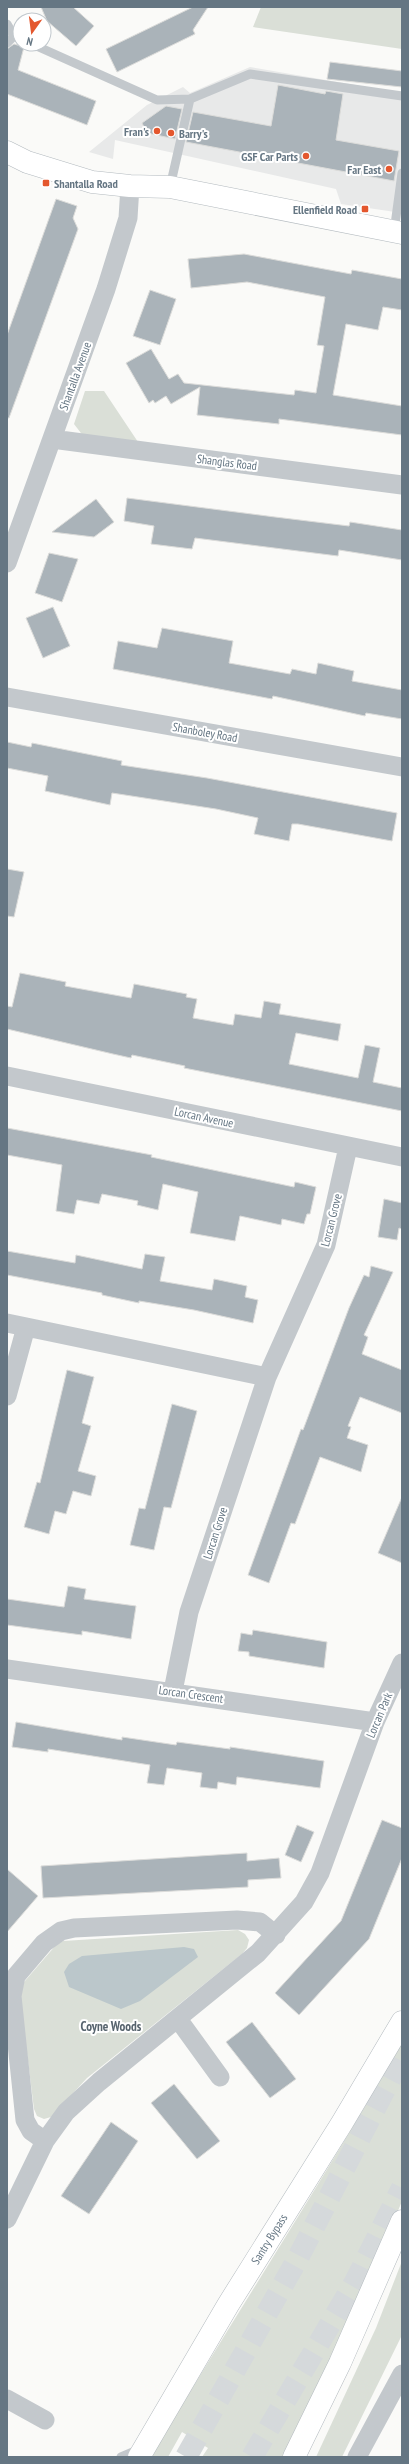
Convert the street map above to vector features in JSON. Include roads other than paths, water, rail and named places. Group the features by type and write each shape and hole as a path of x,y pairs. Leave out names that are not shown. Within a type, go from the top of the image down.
{"main road":[{"path":"7,152 27,162 92,182 130,186 170,187 398,232"},
{"name":"Santry Bypass","path":"142,2452 228,2305 342,2123 402,2022"},
{"path":"294,2457 340,2363 402,2221"}],"street":[{"name":"Shantalla Avenue","path":"7,563 106,289 128,218 130,186"},
{"name":"Shanglas Road","path":"52,439 402,485"},
{"name":"Shanboley Road","path":"7,697 402,767"},
{"name":"Lorcan Avenue","path":"7,1076 402,1157"},
{"name":"Lorcan Grove","path":"173,1691 189,1612 267,1377 326,1246 348,1147"},
{"path":"7,1323 267,1377"},
{"path":"7,1396 26,1327"},
{"name":"Lorcan Park","path":"7,2219 45,2141 66,2112 99,2082 178,2020 258,1953 276,1935 304,1902 320,1873 375,1722 402,1663"},
{"name":"Lorcan Crescent","path":"7,1669 173,1691 375,1722"},
{"path":"45,2141 31,2131 25,2120 12,1996 16,1976 51,1936 74,1928 237,1920 260,1922 276,1935"},
{"path":"178,2020 220,2077"},
{"path":"357,2457 402,2374"},
{"path":"7,2399 45,2420"}],"lane":[{"path":"50,52 157,100 190,99 250,74 402,96"},
{"path":"170,187 190,99"},
{"path":"398,232 402,173"},
{"path":"121,2457 142,2452"}],"tunnel":[{"path":"186,2457 298,2258 402,2056"},
{"path":"252,2457 355,2282 402,2188"}],"place":[{"name":"Fran's","path":"157,131"},
{"name":"Barry's","path":"171,133"},
{"name":"GSF Car Parts","path":"306,156"},
{"name":"Far East","path":"389,169"},
{"name":"Shantalla Road","path":"46,183"},
{"name":"Ellenfield Road","path":"365,209"}],"district":[{"name":"Coyne Woods","path":"111,2026"}]}
